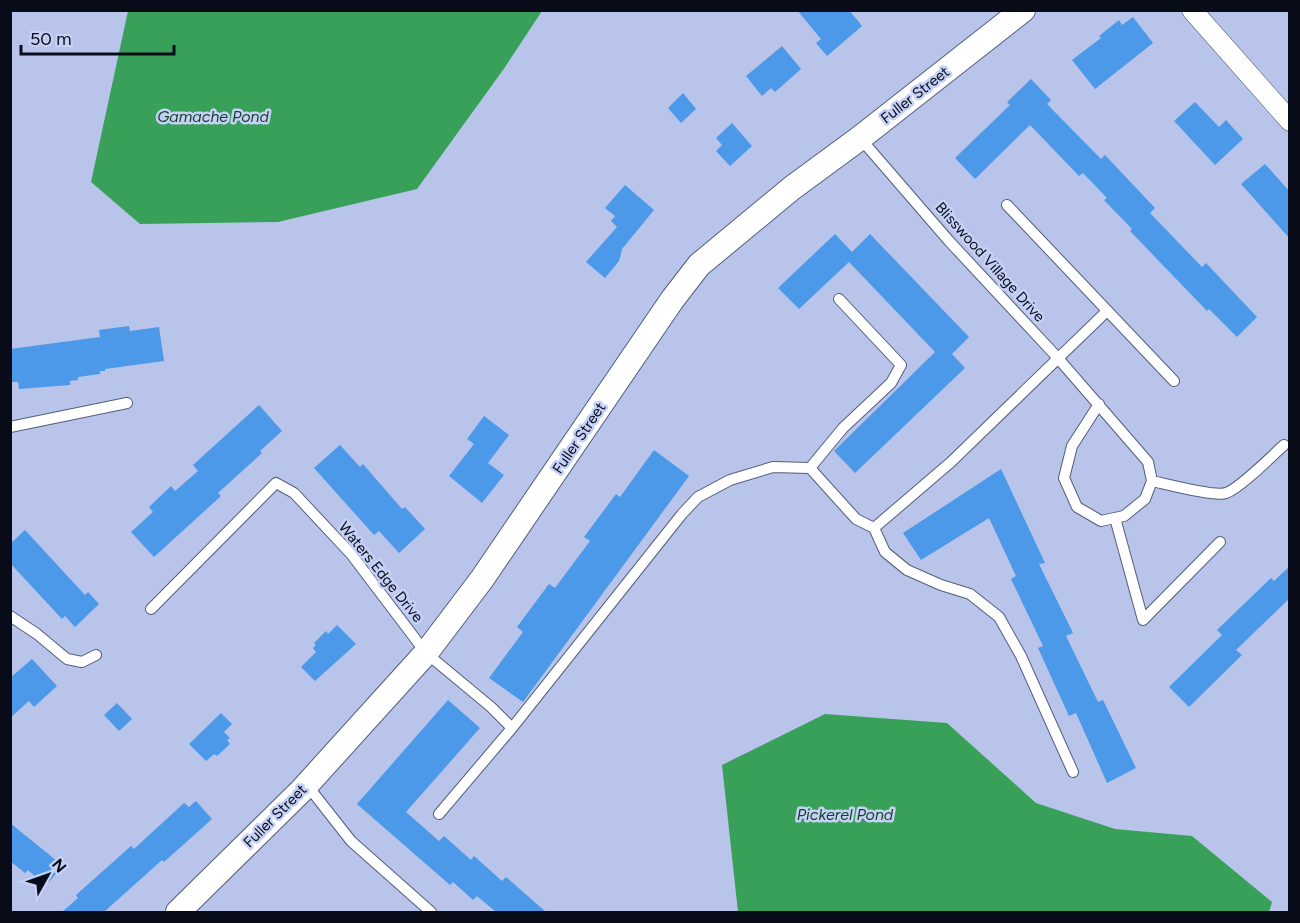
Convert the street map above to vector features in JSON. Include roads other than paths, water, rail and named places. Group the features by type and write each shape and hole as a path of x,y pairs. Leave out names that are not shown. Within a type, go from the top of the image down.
{"street":[{"name":"Fuller Street","path":"178,912 306,785 426,653 483,579 672,300 699,265 792,188 860,138 1023,10"},
{"path":"1192,10 1290,120"}],"lane":[{"name":"Blisswood Village Drive","path":"860,138 949,241 1099,404 1148,462 1152,481"},
{"path":"1006,205 1174,381"},
{"path":"810,468 843,428 891,383 901,364 839,299"},
{"path":"874,528 951,462 1107,311"},
{"path":"10,427 127,404"},
{"path":"1099,404 1072,446 1064,478 1077,507 1101,521 1124,516 1144,499 1152,481 1214,493 1226,493 1246,479 1284,445"},
{"path":"439,814 512,728 682,514 698,497 730,480 773,467 810,468 856,519 874,528 885,552 907,570 941,585 970,594 999,617 1021,656 1074,772"},
{"name":"Waters Edge Drive","path":"152,609 276,483 294,493 351,554 426,653 491,707 512,728"},
{"path":"1114,518 1143,620 1221,542"},
{"path":"12,618 37,634 67,659 82,662 96,655"},
{"path":"306,785 351,841 430,912"}],"water":[{"name":"Gamache Pond","path":"128,10 542,11 503,70 417,189 278,222 140,224 91,182"},
{"name":"Pickerel Pond","path":"825,714 947,723 1036,803 1115,829 1192,836 1272,902 1269,912 738,912 722,765"}]}
